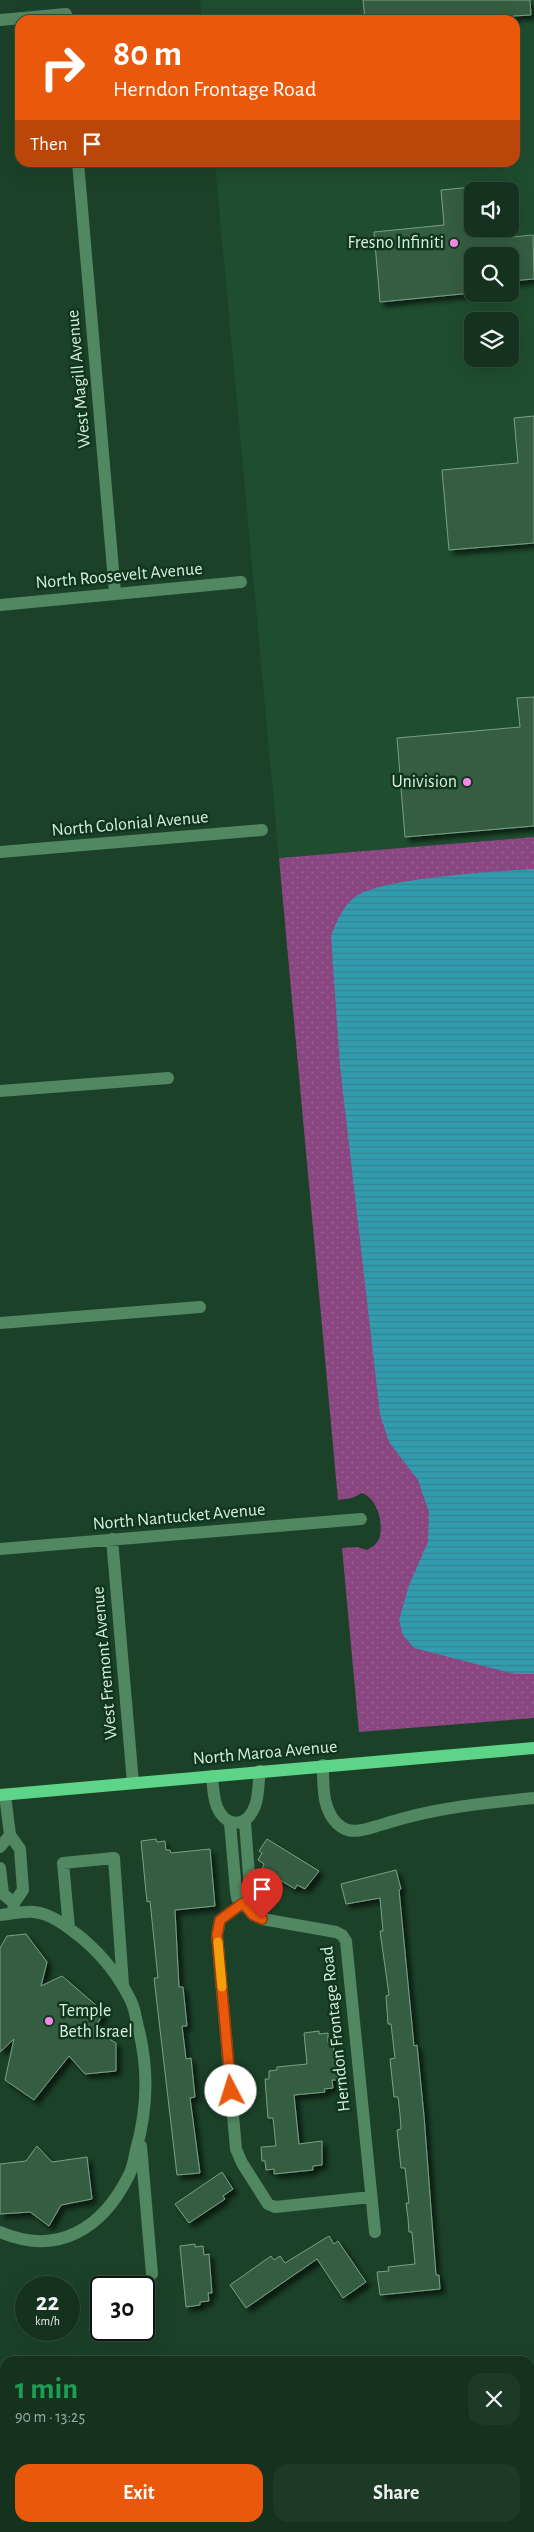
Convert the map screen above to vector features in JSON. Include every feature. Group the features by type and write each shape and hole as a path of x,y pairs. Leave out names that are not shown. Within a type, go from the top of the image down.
{"main road":[{"name":"North Maroa Avenue","path":"2,1795 323,1765 534,1748"}],"street":[{"path":"64,0 66,15"},
{"path":"0,20 15,19"},
{"name":"West Magill Avenue","path":"78,167 115,593"},
{"name":"North Roosevelt Avenue","path":"0,605 241,582"},
{"name":"North Colonial Avenue","path":"0,852 262,830"},
{"path":"0,1090 168,1078"},
{"path":"0,1323 200,1307"},
{"name":"North Nantucket Avenue","path":"0,1549 361,1519"},
{"name":"West Fremont Avenue","path":"112,1539 134,1783"},
{"path":"323,1765 323,1793 328,1810 344,1829 355,1831 428,1812 534,1798"},
{"path":"260,1771 256,1805 244,1822 250,1889 243,1903 220,1920 217,1935 236,2149 268,2204 275,2207 372,2197"},
{"path":"212,1776 217,1808 230,1823 244,1822"},
{"path":"0,1915 14,1908 23,1890 20,1849 10,1835 2,1795"},
{"name":"Herndon Frontage Road","path":"230,1823 237,1898 253,1915 262,1919 336,1932 342,1935 346,1941 375,2232"},
{"path":"0,1847 10,1835"},
{"path":"69,1928 63,1863 114,1858 123,1987"},
{"path":"0,1868 3,1894 14,1908 51,1917 69,1928 105,1957 132,2003 139,2030 146,2078 146,2106 130,2174 108,2210 80,2232 51,2242 15,2239 0,2232"},
{"path":"140,2136 152,2274"}],"shaded area":[{"path":"200,0 534,0 534,837 279,858 215,167 520,167 520,15 202,15"},
{"path":"534,837 534,1718 359,1732 342,1548 357,1547 367,1550 378,1541 381,1526 376,1506 368,1496 362,1493 352,1498 338,1500 279,858"}],"water":[{"path":"534,869 534,1674 515,1674 414,1648 403,1635 399,1620 409,1585 428,1542 429,1512 418,1480 389,1442 380,1414 340,1066 331,936 347,905 355,897 368,890 413,880"}],"building":[{"path":"363,0 530,0 531,15 520,16 364,15"},
{"name":"Fresno Infiniti","path":"464,188 464,237 519,237 533,235 534,279 519,280 519,247 464,247 464,294 380,302 374,232 444,225 441,190"},
{"path":"534,416 534,543 449,550 442,470 518,463 514,418"},
{"name":"Univision","path":"534,697 534,826 405,837 397,738 520,727 517,698"},
{"path":"156,1839 157,1842 165,1841 166,1850 170,1850 171,1853 210,1849 215,1906 175,1910 179,1987 183,1987 187,2026 182,2026 186,2059 191,2058 195,2097 190,2098 200,2173 177,2175 154,1978 158,1978 150,1901 147,1902 141,1841"},
{"path":"267,1839 319,1871 305,1889 297,1885 295,1889 262,1869 264,1864 258,1860 262,1853 259,1851"},
{"path":"396,1870 401,1889 399,1890 414,2046 417,2045 424,2116 436,2275 439,2275 440,2289 380,2295 377,2272 389,2271 388,2267 415,2264 412,2232 409,2232 406,2203 409,2203 405,2168 401,2168 397,2130 401,2129 398,2097 394,2097 390,2059 395,2058 391,2024 388,2024 386,1996 389,1995 380,1931 383,1931 380,1898 346,1904 341,1884"},
{"name":"Temple Beth Israel","path":"26,1934 47,1962 41,1986 62,1976 104,2012 94,2030 116,2043 116,2071 85,2074 69,2056 34,2100 5,2080 14,2039 0,2052 0,1948 7,1936"},
{"path":"319,2031 319,2034 328,2033 328,2042 333,2042 337,2080 332,2080 333,2088 324,2089 325,2092 294,2095 299,2144 322,2141 322,2165 313,2166 313,2170 274,2174 274,2169 266,2170 265,2161 262,2161 261,2147 276,2146 273,2118 268,2118 265,2079 269,2079 269,2071 277,2070 277,2067 307,2064 304,2033"},
{"path":"37,2146 52,2162 87,2157 92,2199 61,2205 49,2226 30,2212 0,2214 0,2164 26,2161"},
{"path":"222,2172 233,2189 223,2196 225,2199 189,2223 175,2204"},
{"path":"329,2236 334,2244 338,2241 366,2282 343,2298 317,2259 246,2308 230,2285 271,2256 274,2260 280,2256 285,2263"},
{"path":"195,2244 195,2247 203,2246 204,2255 209,2254 212,2293 208,2293 209,2301 200,2302 200,2305 186,2307 180,2246"}],"slow traffic":[{"path":"218,1942 222,1987"}],"place":[{"name":"Fresno Infiniti","path":"454,243"},
{"name":"Univision","path":"467,782"},
{"name":"Temple Beth Israel","path":"49,2021"}],"route":[{"path":"231,2091 217,1935 220,1920 243,1903 253,1915 262,1919"}]}
